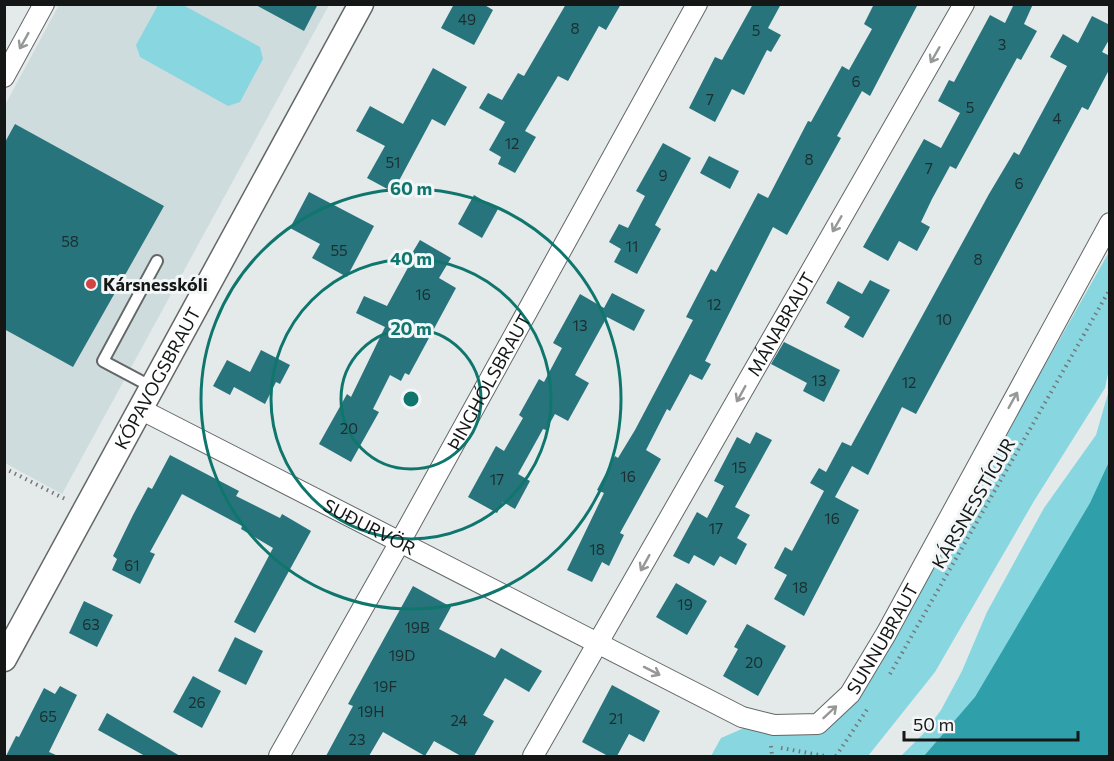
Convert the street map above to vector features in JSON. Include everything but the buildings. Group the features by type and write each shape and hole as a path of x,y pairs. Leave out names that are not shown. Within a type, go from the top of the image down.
{"street":[{"path":"4,77 44,4"},
{"name":"KÓPAVOGSBRAUT","path":"4,658 361,4"},
{"name":"ÞINGHÓLSBRAUT","path":"279,756 697,4"},
{"name":"MÁNABRAUT","path":"600,644 964,4"},
{"name":"SUNNUBRAUT","path":"600,644 742,717 774,725 818,724 850,694 886,634 1110,223"},
{"name":"SUÐURVÖR","path":"140,409 600,644"},
{"path":"533,756 600,644"}],"lane":[{"path":"152,387 103,361 157,261"}],"path":[{"name":"KÁRSNESSTÍGUR","path":"884,683 913,637 1110,289"},
{"path":"4,468 86,510"},
{"path":"836,756 872,701"},
{"path":"772,756 770,746 825,756"}],"shaded area":[{"name":"Kársnesskóli","path":"59,5 329,5 62,494 5,463 5,105"},
{"path":"158,5 183,5 260,47 263,59 240,102 228,106 140,57 136,45"},
{"path":"1109,252 1110,364 1105,388 1034,501 935,672 868,756 711,756 721,738 751,725 821,728 910,604"},
{"path":"1109,390 1109,756 901,756 924,733 941,710 962,671 987,612 1044,508 1096,435"},
{"path":"1109,462 1109,756 924,756 975,697 1090,503"}],"place":[{"name":"Kársnesskóli","path":"91,284"}]}
